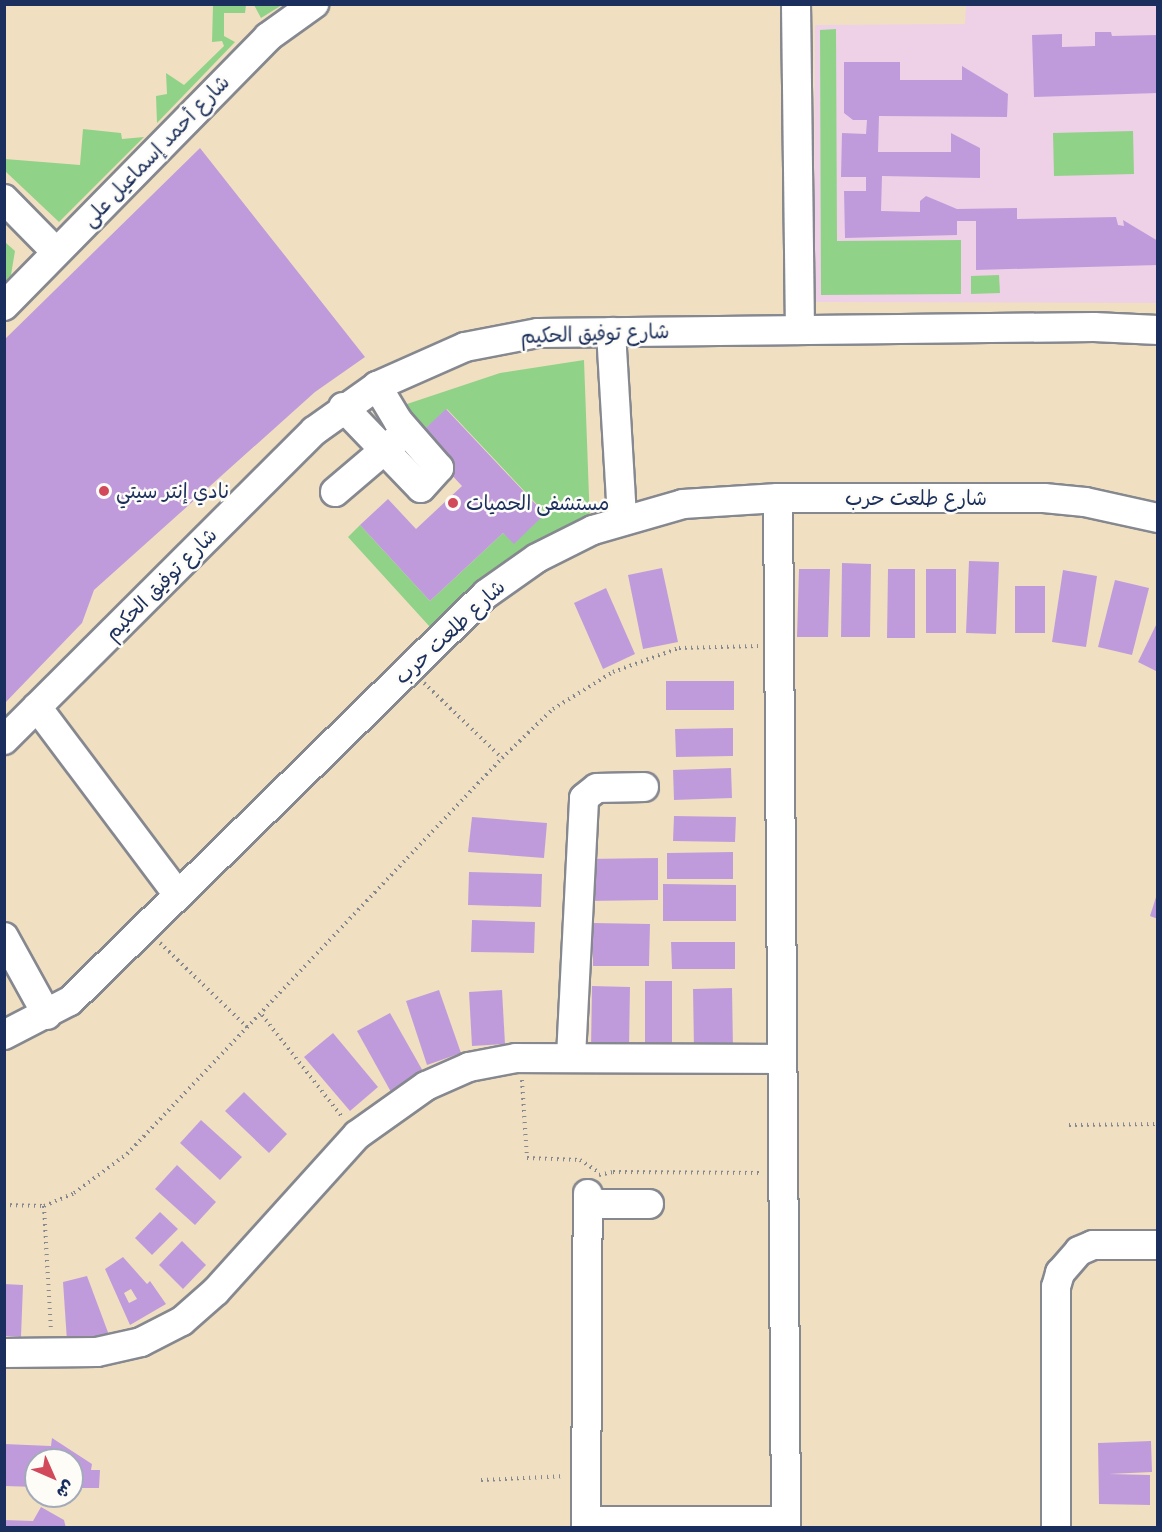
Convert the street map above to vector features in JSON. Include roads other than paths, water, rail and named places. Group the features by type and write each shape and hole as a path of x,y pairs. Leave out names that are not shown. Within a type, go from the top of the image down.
{"street":[{"name":"شارع أحمد إسماعيل على","path":"4,306 267,37 314,4"},
{"path":"796,4 800,330"},
{"path":"4,199 56,252"},
{"name":"شارع توفيق الحكيم","path":"4,740 314,431 343,407 377,386 465,347 538,333 1094,327 1158,330"},
{"path":"611,332 622,519"},
{"path":"343,407 382,452 421,488 440,468 407,431 377,386"},
{"path":"334,492 407,431"},
{"path":"650,1204 592,1190 586,1524 786,1524 778,498"},
{"name":"شارع طلعت حرب","path":"4,1035 47,1015 70,1001 409,668 511,575 565,543 622,519 683,504 778,498 1044,498 1085,502 1158,518"},
{"path":"37,707 178,895"},
{"path":"571,1058 584,798 597,788 644,787"},
{"path":"4,937 47,1015"},
{"path":"4,1353 97,1352 141,1342 182,1321 216,1291 357,1135 426,1086 470,1067 521,1058 782,1059"},
{"path":"1056,1527 1056,1287 1060,1273 1079,1251 1093,1245 1158,1245"}],"place":[{"name":"نادي إنتر سيتي","path":"104,491"},
{"name":"مستشفى الحميات","path":"453,503"}]}
